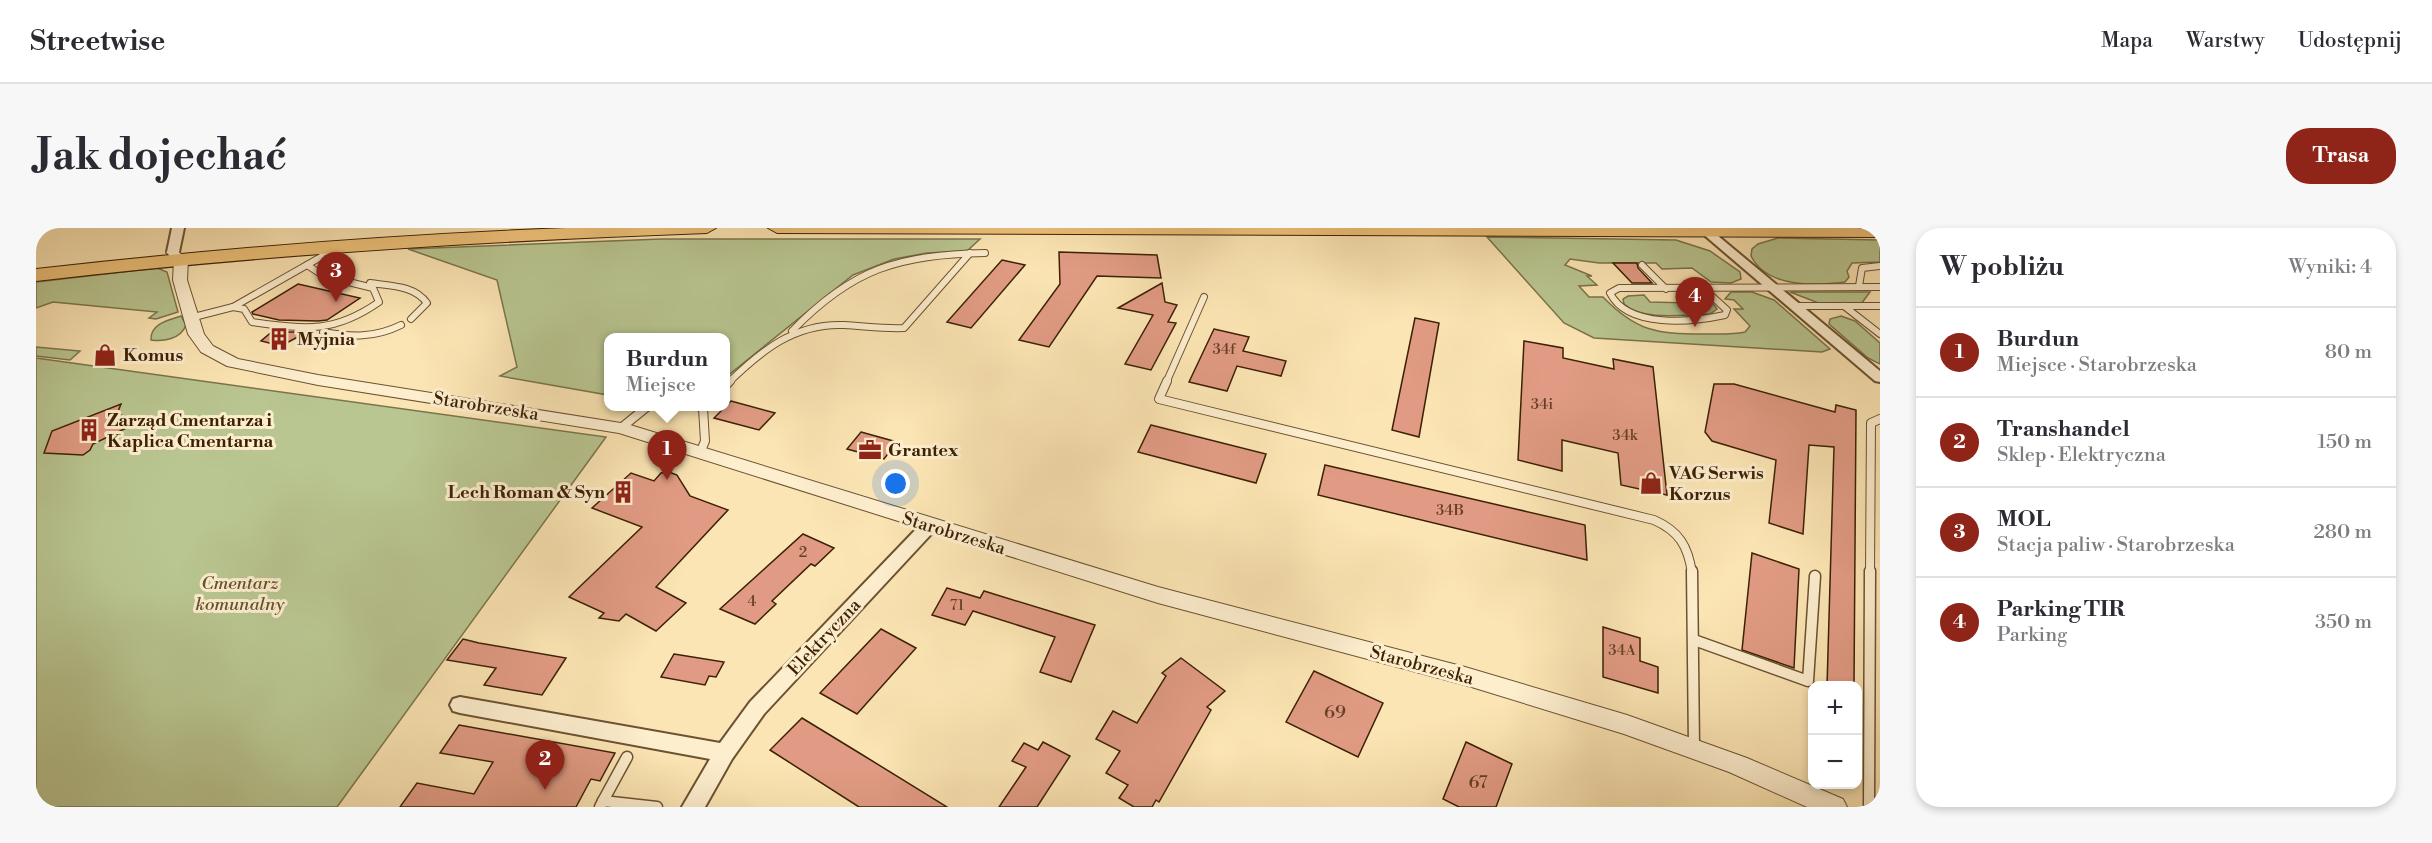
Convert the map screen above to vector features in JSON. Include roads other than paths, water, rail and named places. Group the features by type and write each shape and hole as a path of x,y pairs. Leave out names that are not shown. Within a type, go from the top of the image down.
{"main road":[{"path":"36,275 177,256 374,234 502,228"},
{"path":"36,268 342,245 549,233 707,228"},
{"path":"777,228 1880,232"}],"street":[{"path":"177,256 178,228"},
{"path":"1707,232 1877,373"},
{"name":"Starobrzeska","path":"177,256 180,280 196,334 207,349 233,363 310,379 621,428 929,526 1158,595 1556,703 1694,749 1834,807"},
{"name":"Elektryczna","path":"693,807 724,753 757,708 929,526"},
{"path":"460,705 724,753"}],"lane":[{"path":"190,318 233,307 342,245"},
{"path":"792,331 843,325 904,328 970,253"},
{"path":"730,382 758,353 792,331 852,279 868,271 914,258 985,253"},
{"path":"307,265 319,276 329,280 362,282 415,291 424,296 427,303 411,319"},
{"path":"1642,266 1666,289"},
{"path":"1859,286 1862,268 1880,266"},
{"path":"314,331 335,327 357,318 378,302 373,288 362,282"},
{"path":"1704,289 1727,310 1725,315 1643,317 1628,312 1614,302 1610,292 1618,288 1704,289 1770,286 1879,288"},
{"path":"1204,297 1159,399 1654,520 1680,536 1689,548 1693,576 1694,749"},
{"path":"1795,306 1880,306"},
{"path":"1844,306 1880,334"},
{"path":"233,307 244,309 252,322 366,338 388,333 401,325"},
{"path":"621,428 642,411"},
{"path":"700,453 705,441 702,411"},
{"path":"1869,807 1870,423 1880,419"},
{"path":"1694,640 1808,681 1815,576"},
{"path":"627,757 602,804 657,807"}],"place":[{"name":"MOL","path":"336,302"},
{"name":"Parking TIR","path":"1695,327"},
{"name":"Myjnia","path":"279,339"},
{"name":"Komus","path":"105,355"},
{"name":"Zarząd Cmentarza i Kaplica Cmentarna","path":"89,430"},
{"name":"Grantex","path":"870,450"},
{"name":"Burdun","path":"667,480"},
{"name":"VAG Serwis Korzus","path":"1651,483"},
{"name":"Lech Roman & Syn","path":"623,492"},
{"name":"Transhandel","path":"545,790"}],"park label":[{"name":"Cmentarz komunalny","path":"240,593"}]}
